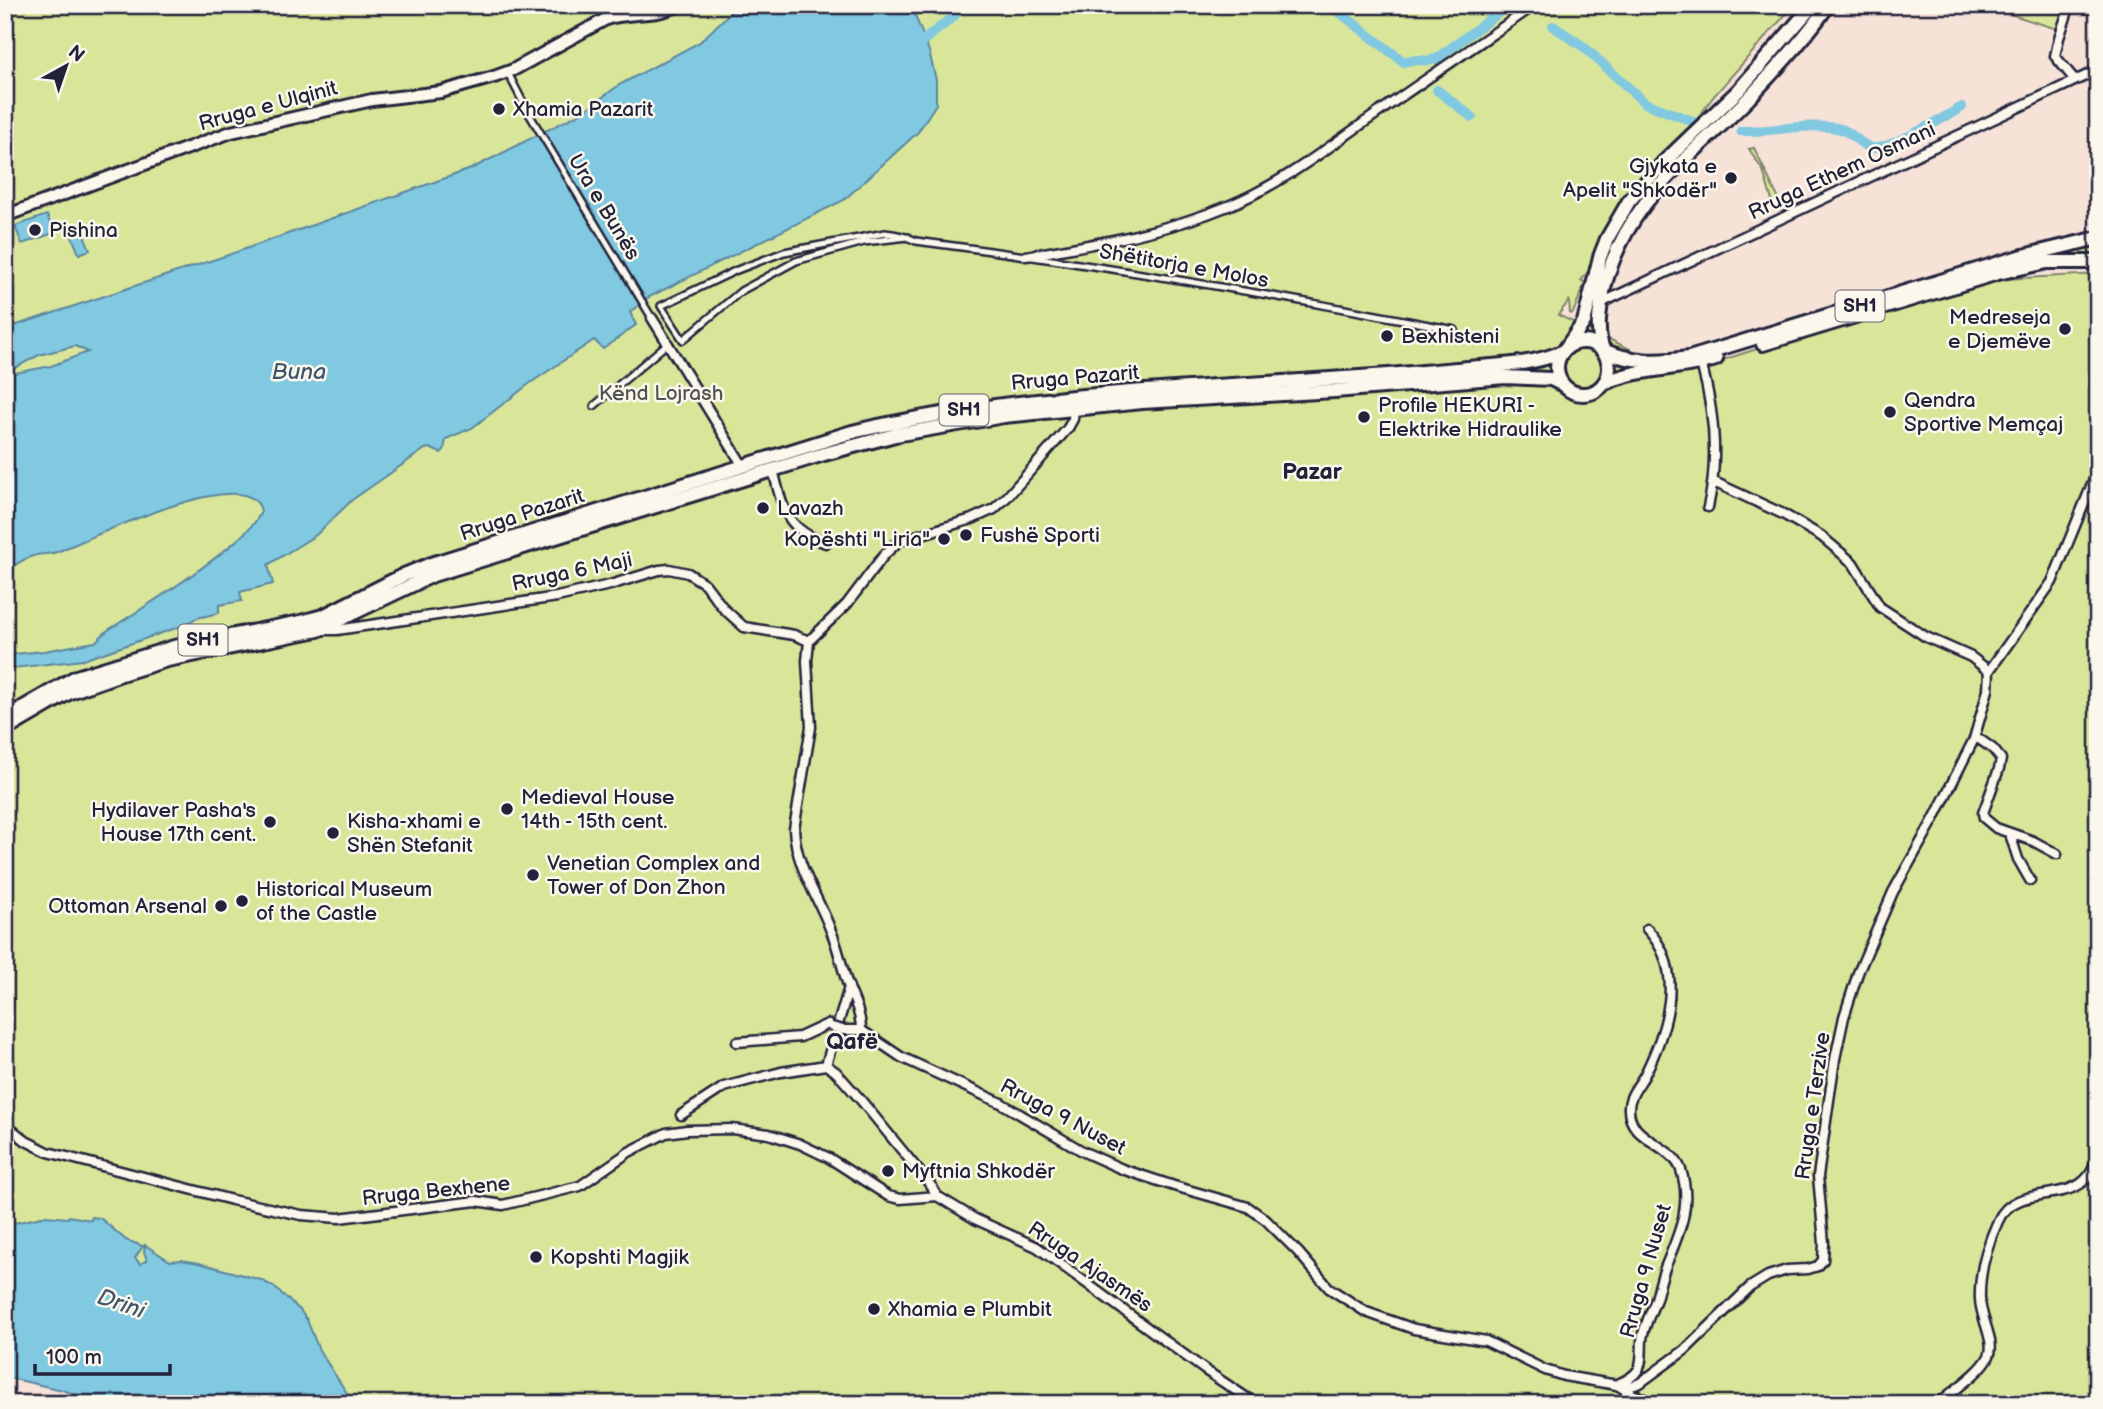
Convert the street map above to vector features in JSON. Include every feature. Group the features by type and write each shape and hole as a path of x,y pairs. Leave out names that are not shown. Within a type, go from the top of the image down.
{"main road":[{"name":"Rruga e Ulqinit","path":"5,216 231,132 372,100 441,92 507,72 606,19 658,13 679,5"},
{"path":"1605,383 1609,372 1608,360 1603,350 1595,303 1600,257 1607,239 1629,201 1664,162 1738,91 1813,5"},
{"path":"1563,385 1558,375 1557,363 1595,303 1617,248 1636,213 1666,178 1790,53 1828,5"},
{"name":"SH1","path":"1564,350 1574,343 1586,341 1622,359 1650,361 1689,358 2019,257 2098,238"},
{"name":"SH1","path":"1563,385 1580,394 1598,389 1622,375 1701,363 1998,273 2047,262 2098,262"},
{"name":"Rruga Pazarit","path":"5,718 76,677 174,647 323,616 404,575 473,550 852,432 906,419 997,404 1534,362 1564,350"},
{"name":"Rruga Pazarit","path":"318,629 421,579 895,435 980,419 1142,402 1335,391 1505,377 1551,379 1563,385"},
{"name":"SH1","path":"5,730 70,692 118,675 167,660 318,629"}],"street":[{"path":"1026,256 1151,232 1220,209 1268,187 1535,5"},
{"path":"2070,5 2055,56 2074,79"},
{"name":"Rruga Ethem Osmani","path":"1595,303 2098,70"},
{"name":"Ura e Bunës","path":"507,72 528,112 652,318"},
{"name":"Shëtitorja e Molos","path":"908,237 864,242 796,261 741,290 682,340 661,306 737,270 784,252 885,233 908,237 916,241 1026,256 1455,330"},
{"path":"652,318 743,466"},
{"path":"594,407 668,343"},
{"path":"1701,363 1716,448 1714,482 1708,507"},
{"path":"737,1042 800,1037 830,1026 843,1030 861,1030 856,1003 831,929 802,869 795,840 794,829 811,727 807,661 809,641 847,604 884,555 899,541 986,514 1001,503 1068,428 1074,409"},
{"path":"773,470 786,517 806,534 825,543"},
{"path":"1714,482 1783,514 1821,536 1853,564 1880,607 1934,641 1971,657 1989,671 2052,582 2098,470"},
{"name":"Rruga 6 Maji","path":"318,629 337,630 557,597 669,569 688,573 705,584 732,618 744,627 794,635 809,641"},
{"name":"Rruga e Terzive","path":"1616,1385 1629,1387 1640,1383 1685,1350 1750,1287 1768,1276 1787,1270 1808,1269 1818,1266 1823,1260 1818,1176 1835,1059 1844,1017 1858,973 1893,892 1944,800 1975,736 1988,690 1989,671"},
{"path":"1975,736 1993,749 2001,759 1983,813 1984,818 1990,825 2033,841 2057,854"},
{"path":"2010,834 2018,859 2030,880"},
{"name":"Rruga 9 Nuset","path":"861,1030 915,1065 1001,1103 1084,1152 1163,1183 1248,1207 1266,1220 1298,1252 1329,1288 1366,1312 1413,1329 1486,1341 1554,1373 1616,1385 1633,1377 1639,1369 1642,1336 1678,1239 1684,1208 1684,1185 1678,1164 1640,1133 1632,1122 1628,1109 1658,1044 1671,992 1664,952 1647,929"},
{"path":"681,1115 723,1087 780,1072 826,1065 849,987"},
{"name":"Rruga Ajasmës","path":"826,1065 836,1072 878,1120 937,1196 975,1219 1037,1247 1256,1404"},
{"path":"2098,1085 2098,1134"},
{"name":"Rruga Bexhene","path":"5,1125 26,1142 48,1152 232,1200 327,1218 358,1217 476,1201 503,1205 580,1186 648,1141 666,1133 687,1130 733,1129 779,1136 820,1153 894,1198 937,1196"},
{"path":"1938,1404 1976,1371 1989,1355 1991,1345 1982,1318 1980,1289 1984,1260 2002,1213 2016,1200 2055,1194 2082,1182 2095,1168 2098,1150"},
{"path":"1616,1385 1658,1404"}],"green space":[{"name":"Kënd Lojrash","path":"5,5 1794,5 1713,97 1581,281 1585,282 1573,313 1570,314 1569,301 1558,315 1676,371 1704,366 1968,281 2098,274 2098,1404 319,1404 5,1266"},
{"path":"1981,5 2064,5 2057,29"},
{"path":"1754,148 1781,204 1799,196 1800,198 1775,210 1763,171 1749,149"},
{"path":"2098,247 2098,258 2064,256 2063,253"}],"water":[{"name":"Buna","path":"738,5 911,5 929,51 936,80 936,104 918,132 844,200 647,298 630,312 636,325 603,349 594,340 529,384 472,428 446,439 441,453 425,449 352,500 316,535 268,565 273,584 240,592 242,601 219,605 219,613 197,618 179,627 83,660 5,669 5,655 95,642 108,630 217,556 254,523 261,511 251,497 229,494 200,498 132,520 56,552 29,557 5,571 5,329 228,255 471,169 581,113 619,85 700,42","holes":["75,346 88,352 51,366 10,374 7,372 39,355"]},
{"name":"Pishina","path":"47,215 54,233 22,244 15,226"},
{"name":"Pishina","path":"82,230 90,250 79,254 71,234"},
{"name":"Drini","path":"46,1216 91,1220 92,1217 100,1218 126,1240 143,1246 135,1258 140,1264 147,1260 145,1245 170,1261 199,1263 261,1280 274,1287 300,1310 307,1320 319,1350 354,1404 105,1404 62,1390 5,1377 5,1225"}],"waterway":[{"path":"924,40 965,5"},
{"path":"1330,5 1404,62 1436,59 1509,5"},
{"path":"1553,26 1584,47 1645,103 1692,121"},
{"path":"1437,90 1472,117"},
{"path":"1741,131 1813,126 1837,128 1864,145 1874,148 1905,138 1962,107"}],"place":[{"name":"Xhamia Pazarit","path":"499,109"},
{"name":"Gjykata e Apelit \"Shkodër\"","path":"1731,178"},
{"name":"Pishina","path":"35,230"},
{"name":"Medreseja e Djemëve","path":"2065,329"},
{"name":"Bexhisteni","path":"1387,336"},
{"name":"Qendra Sportive Memçaj","path":"1890,412"},
{"name":"Profile HEKURI - Elektrike Hidraulike","path":"1364,417"},
{"name":"Lavazh","path":"763,508"},
{"name":"Fushë Sporti","path":"966,535"},
{"name":"Kopështi \"Liria\"","path":"944,539"},
{"name":"Medieval House 14th - 15th cent.","path":"507,809"},
{"name":"Hydilaver Pasha's House 17th cent.","path":"270,822"},
{"name":"Kisha-xhami e Shën Stefanit","path":"333,833"},
{"name":"Venetian Complex and Tower of Don Zhon","path":"533,875"},
{"name":"Historical Museum of the Castle","path":"242,901"},
{"name":"Ottoman Arsenal","path":"221,906"},
{"name":"Myftnia Shkodër","path":"888,1171"},
{"name":"Kopshti Magjik","path":"536,1257"},
{"name":"Xhamia e Plumbit","path":"874,1309"}],"district":[{"name":"Pazar","path":"1312,472"},
{"name":"Qafë","path":"852,1042"}]}
